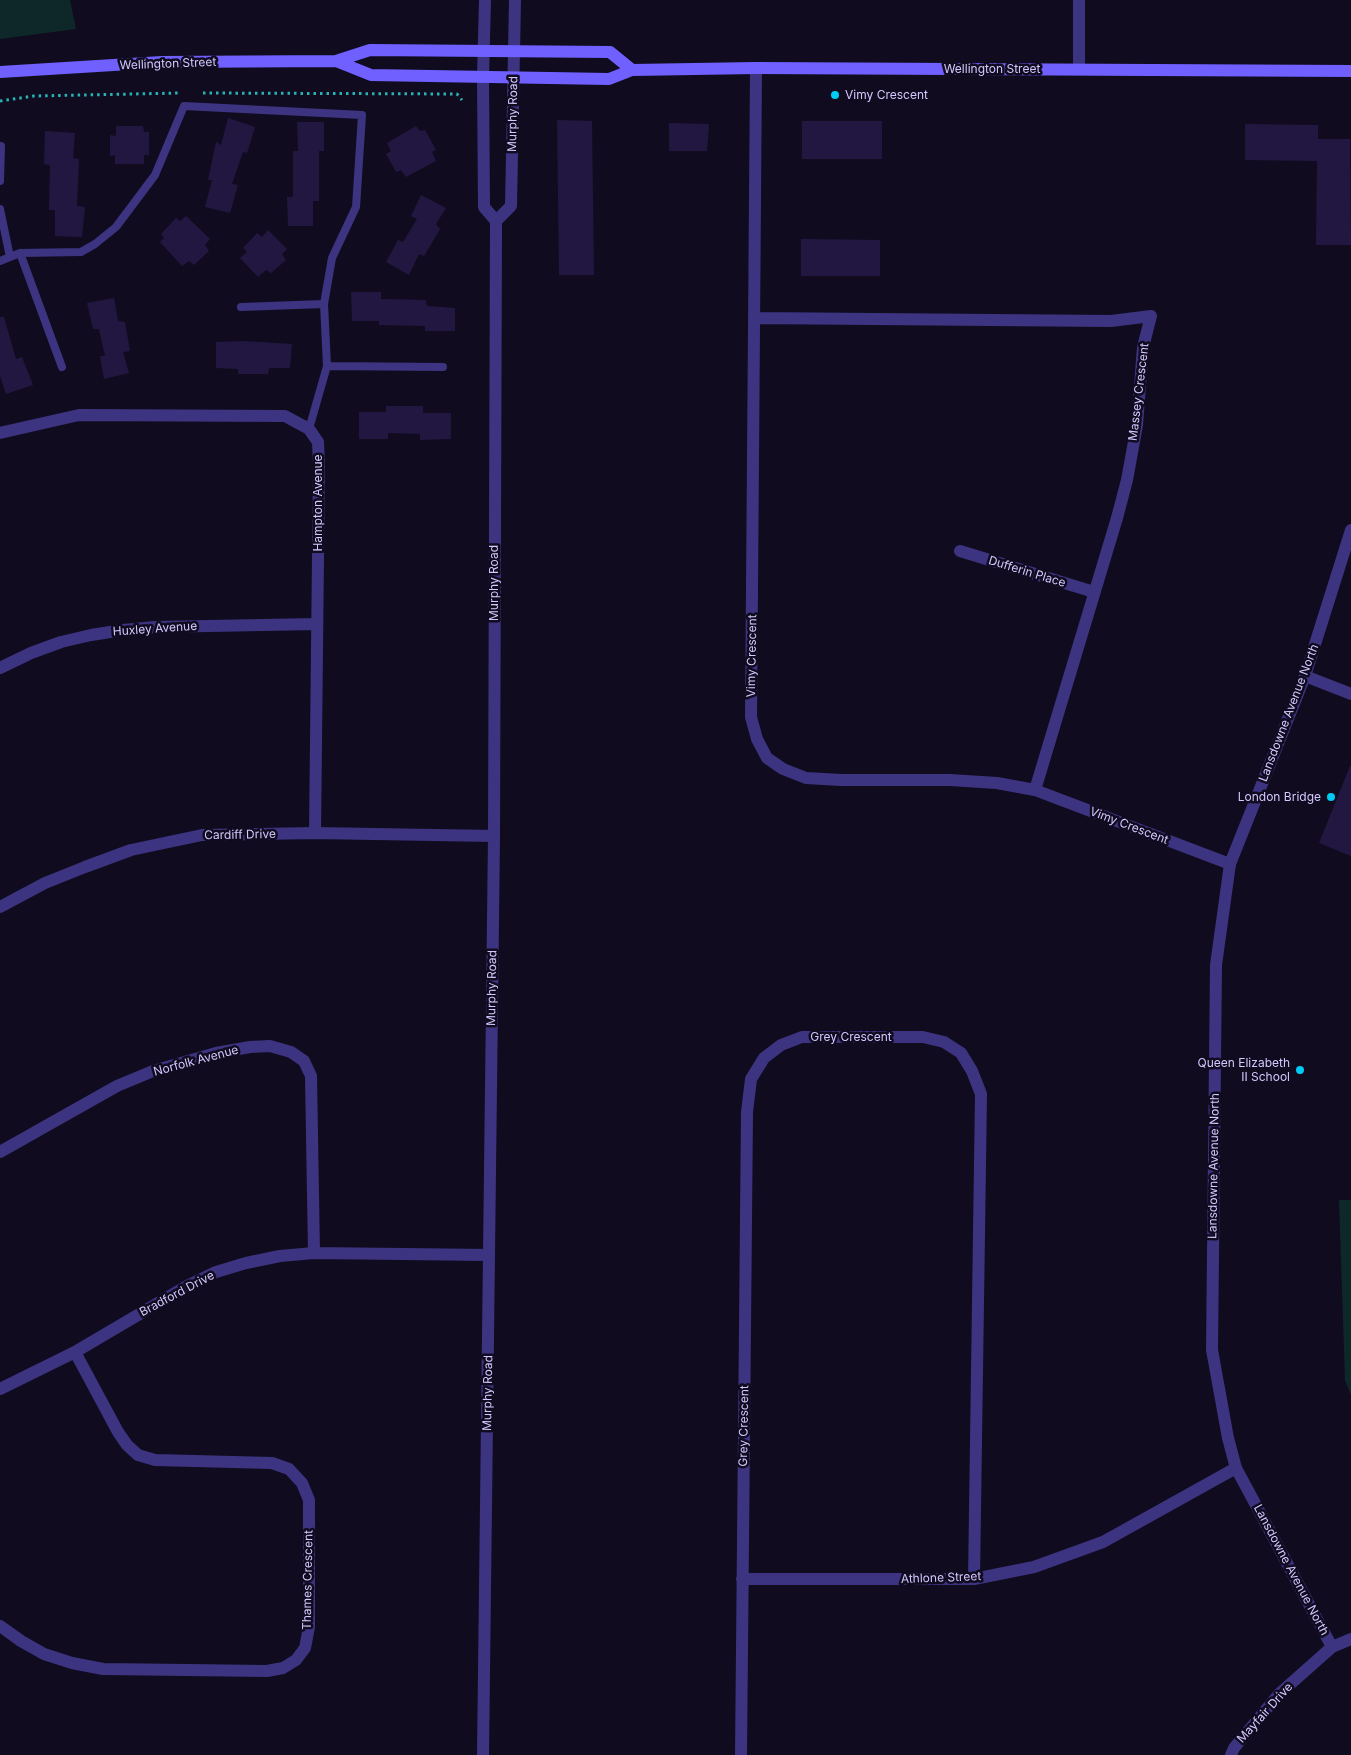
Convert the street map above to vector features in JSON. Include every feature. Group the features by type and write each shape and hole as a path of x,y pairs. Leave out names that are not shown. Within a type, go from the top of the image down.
{"main road":[{"name":"Wellington Street","path":"0,72 162,62 336,61 370,50 610,52 632,70"},
{"name":"Wellington Street","path":"336,61 371,75 609,79 632,70 756,68 1351,71"}],"street":[{"path":"485,0 483,50 484,207 496,221"},
{"name":"Murphy Road","path":"483,1755 494,836 496,221 511,206 515,0"},
{"path":"1078,69 1079,0"},
{"name":"Vimy Crescent","path":"756,68 751,717 757,739 768,758 784,769 806,778 841,780 950,780 997,783 1035,790 1230,864"},
{"name":"Massey Crescent","path":"755,318 1110,321 1151,316 1143,347 1137,425 1127,480 1035,790"},
{"path":"0,433 79,415 285,416 309,429"},
{"name":"Hampton Avenue","path":"309,429 318,442 319,464 315,834"},
{"name":"Lansdowne Avenue North","path":"1332,1647 1236,1468 1228,1438 1212,1350 1216,965 1230,864 1305,676 1351,530"},
{"name":"Dufferin Place","path":"960,551 1094,592"},
{"name":"Huxley Avenue","path":"0,668 31,652 61,642 123,630 155,627 316,624"},
{"path":"1305,676 1351,694"},
{"name":"Cardiff Drive","path":"0,907 45,883 131,850 202,835 494,836"},
{"name":"Grey Crescent","path":"741,1755 747,1112 751,1078 764,1058 781,1045 802,1037 923,1037 944,1042 961,1053 972,1071 981,1094 974,1579"},
{"name":"Norfolk Avenue","path":"0,1152 117,1086 153,1071 216,1053 250,1047 270,1046 291,1052 304,1061 311,1076 314,1253"},
{"name":"Bradford Drive","path":"0,1389 75,1352 187,1286 216,1272 246,1263 280,1256 314,1253 489,1255"},
{"name":"Thames Crescent","path":"0,1626 44,1654 72,1663 103,1669 267,1671 283,1668 296,1660 305,1648 309,1628 309,1500 302,1483 289,1469 272,1463 155,1460 138,1455 126,1444 118,1432 75,1352"},
{"name":"Athlone Street","path":"742,1579 974,1579 1034,1568 1103,1542 1236,1468"},
{"name":"Mayfair Drive","path":"1231,1755 1234,1748 1279,1694 1332,1647 1351,1640"}],"lane":[{"path":"0,260 20,254 81,252 95,244 116,227 155,175 184,106 362,115 356,208 332,258 324,304 326,366 309,429"},
{"path":"0,181 1,146"},
{"path":"0,209 10,257"},
{"path":"20,254 62,368"},
{"path":"241,307 324,304"},
{"path":"326,366 443,366"}],"path":[{"path":"0,101 34,96 188,93"},
{"path":"198,93 457,94 462,100"}],"green space":[{"path":"0,0 70,0 76,29 0,39"},
{"path":"1339,1200 1351,1200 1351,1395 1345,1380"}],"building":[{"path":"228,118 255,127 247,153 243,152 232,184 238,185 230,213 205,207 212,180 208,180 216,142 221,145"},
{"path":"557,120 592,121 594,275 559,275"},
{"path":"802,121 882,121 882,159 802,159"},
{"path":"297,122 324,122 324,151 319,151 319,201 313,201 313,226 288,226 287,197 293,197 293,151 298,151"},
{"path":"669,123 709,124 707,151 669,151"},
{"path":"1245,124 1318,125 1318,139 1350,139 1351,245 1316,245 1317,161 1245,160"},
{"path":"116,126 143,126 144,132 149,132 149,155 144,155 144,164 115,164 115,155 110,156 110,135 116,136"},
{"path":"416,126 420,131 425,130 436,150 432,152 436,161 406,177 401,170 396,172 386,154 391,151 387,143"},
{"path":"45,131 75,133 73,158 79,159 77,206 85,207 82,237 55,236 55,210 49,210 50,165 44,164"},
{"path":"421,195 446,208 436,224 440,229 424,256 419,254 409,275 386,262 398,240 403,242 417,219 411,216"},
{"path":"186,216 210,239 205,245 209,251 194,265 189,261 182,266 160,242 164,238 161,234 176,218 180,221"},
{"path":"268,230 287,249 282,254 286,260 271,273 266,270 258,277 240,258 247,252 243,248 257,233 262,237"},
{"path":"801,239 880,240 880,276 801,276"},
{"path":"351,292 381,292 381,299 426,300 427,306 455,308 455,331 425,331 425,326 379,325 379,321 352,321"},
{"path":"114,298 118,321 125,322 130,351 123,352 129,373 104,379 100,356 105,356 99,329 93,329 87,303"},
{"path":"0,317 4,317 16,359 22,357 33,385 6,394 0,376"},
{"path":"242,341 292,344 290,368 269,368 268,374 238,374 238,369 216,368 216,342"},
{"path":"386,406 423,406 423,413 451,413 451,439 420,440 420,434 388,433 388,439 359,439 359,412 386,412"},
{"path":"1351,766 1351,856 1319,843"}],"place":[{"name":"Vimy Crescent","path":"835,95"},
{"name":"London Bridge","path":"1331,797"},
{"name":"Queen Elizabeth II School","path":"1300,1070"}]}
